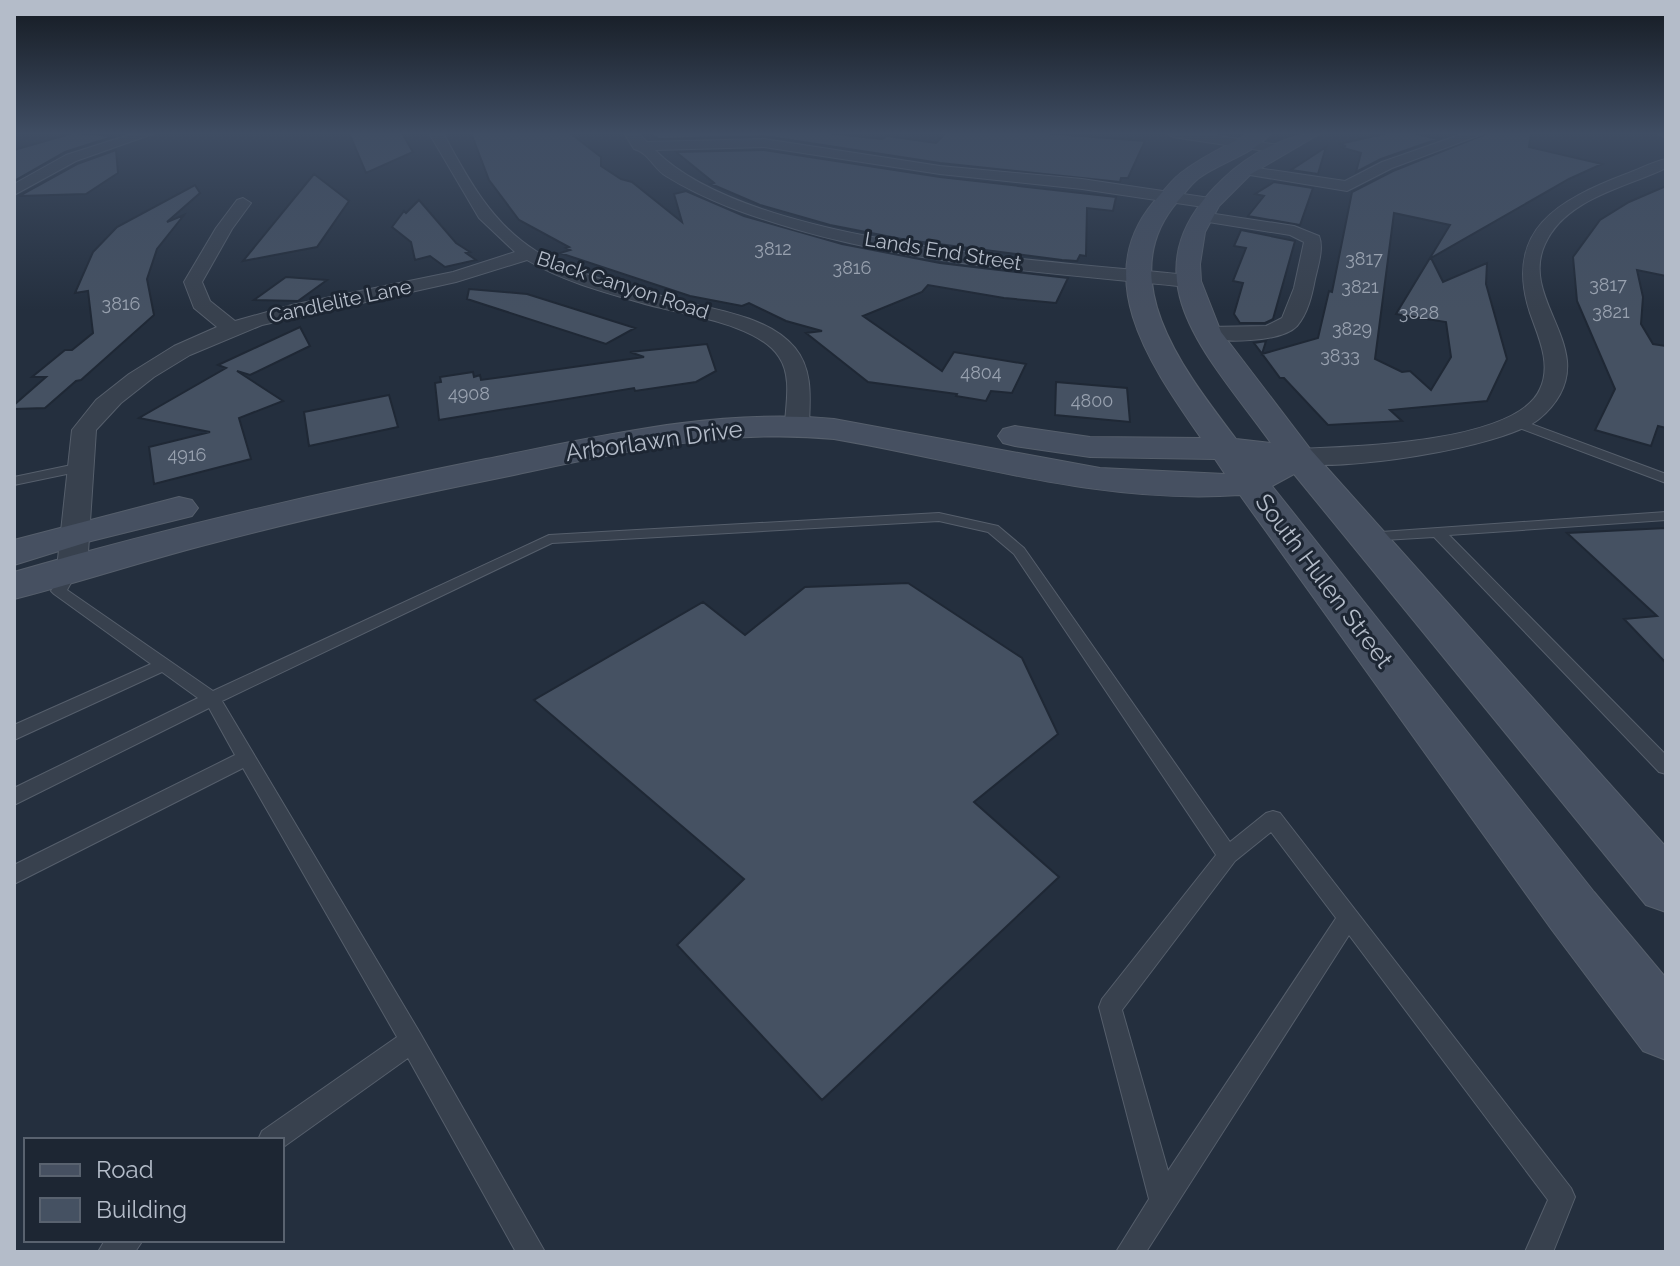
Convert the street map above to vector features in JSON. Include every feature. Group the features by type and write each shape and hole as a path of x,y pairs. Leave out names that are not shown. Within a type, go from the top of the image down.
{"main road":[{"name":"South Hulen Street","path":"1172,192 1145,232 1139,257 1144,311 1172,374 1573,911 1666,1028"},
{"path":"1223,192 1206,210 1193,232 1187,264 1188,281 1207,333 1299,457 1365,537 1666,887"},
{"name":"Arborlawn Drive","path":"14,553 149,546 341,500 553,456 798,412 878,436 1039,471 1111,482 1299,457"},
{"name":"Arborlawn Drive","path":"14,586 74,551"}],"street":[{"name":"Black Canyon Road","path":"468,192 475,206 494,227 528,254 653,300 748,325 788,352 800,384 798,412"},
{"name":"Lands End Street","path":"706,192 825,232 929,252 1188,281"},
{"path":"1134,192 1168,196 1206,210 1294,231 1313,240 1296,316 1283,327 1260,332 1207,333"},
{"name":"Arborlawn Drive","path":"1299,457 1429,447 1480,436 1518,423 1540,404 1557,378 1554,353 1529,279 1537,243 1546,227 1567,207 1599,192"},
{"path":"232,329 201,304 193,282 224,228 243,203"},
{"name":"Candlelite Lane","path":"74,551 84,430 96,412 118,392 172,355 282,311 448,279 528,254"}],"lane":[{"path":"1518,423 1666,479"},
{"path":"14,481 81,467"},
{"path":"1365,537 1666,516"},
{"path":"14,797 549,539 939,517 993,529 1019,551 1228,855"},
{"path":"1439,533 1666,767"},
{"path":"74,551 59,591 212,699 531,1252"},
{"path":"14,733 163,665"},
{"path":"14,875 245,758"},
{"path":"1163,1202 1110,1007 1228,855 1273,819 1562,1197 1539,1252"},
{"path":"1130,1252 1349,917"},
{"path":"274,1138 412,1041"}],"building":[{"path":"26,192 89,192 86,194 19,196"},
{"path":"182,192 200,193 167,222 184,215 157,249 147,279 154,315 45,408 14,409 14,405 46,377 32,377 65,350 72,350 93,333 88,291 75,293 93,252 117,227"},
{"path":"299,192 337,192 349,201 317,247 243,261"},
{"path":"498,192 645,192 682,222 674,194 689,192 744,216 842,244 940,263 1068,278 1056,303 928,285 922,292 863,316 942,371 954,352 1026,364 1012,393 991,391 986,401 868,382 806,333 822,331 786,321 749,303 742,306 690,296 560,253 570,250 566,248 569,247 519,220"},
{"path":"730,192 1073,192 1116,197 1113,211 1087,208 1086,256 1080,255 1077,261 907,240 830,225 760,205"},
{"path":"1312,192 1300,225 1248,216 1264,196 1255,194"},
{"path":"1352,192 1546,192 1431,258 1443,282 1487,263 1486,284 1507,359 1487,401 1390,410 1402,421 1328,425 1284,378 1280,378 1262,354 1318,338 1329,291 1332,292","holes":["1394,213 1450,225 1396,314 1446,322 1451,357 1431,390 1410,371 1402,372 1375,359"]},
{"path":"1652,192 1666,192 1666,276 1637,270 1643,297 1641,324 1653,344 1666,346 1666,428 1658,426 1651,446 1595,430 1615,389 1577,301 1573,257 1600,220"},
{"path":"419,200 456,243 476,260 445,267 430,256 415,260 411,242 392,227 404,211 406,213"},
{"path":"1241,230 1295,241 1273,319 1265,323 1240,323 1234,314 1243,283 1233,281 1246,248 1234,246"},
{"path":"286,277 327,280 298,301 254,300"},
{"path":"469,289 527,294 635,328 606,344 467,299"},
{"path":"300,327 310,346 250,375 237,371 283,401 239,418 251,459 154,484 149,447 210,432 139,418 226,368 218,365"},
{"path":"1266,341 1262,354 1254,343"},
{"path":"707,344 716,371 696,382 635,391 634,388 439,420 435,383 441,382 440,377 473,372 474,377 480,375 481,380 644,357 630,352"},
{"path":"1056,382 1127,388 1130,422 1055,415"},
{"path":"389,395 398,427 309,446 304,412"},
{"path":"1666,528 1666,663 1624,619 1657,616 1567,533"},
{"path":"908,583 1022,658 1058,734 974,802 1059,877 822,1100 677,945 744,879 534,700 703,602 745,635 805,587"}]}
